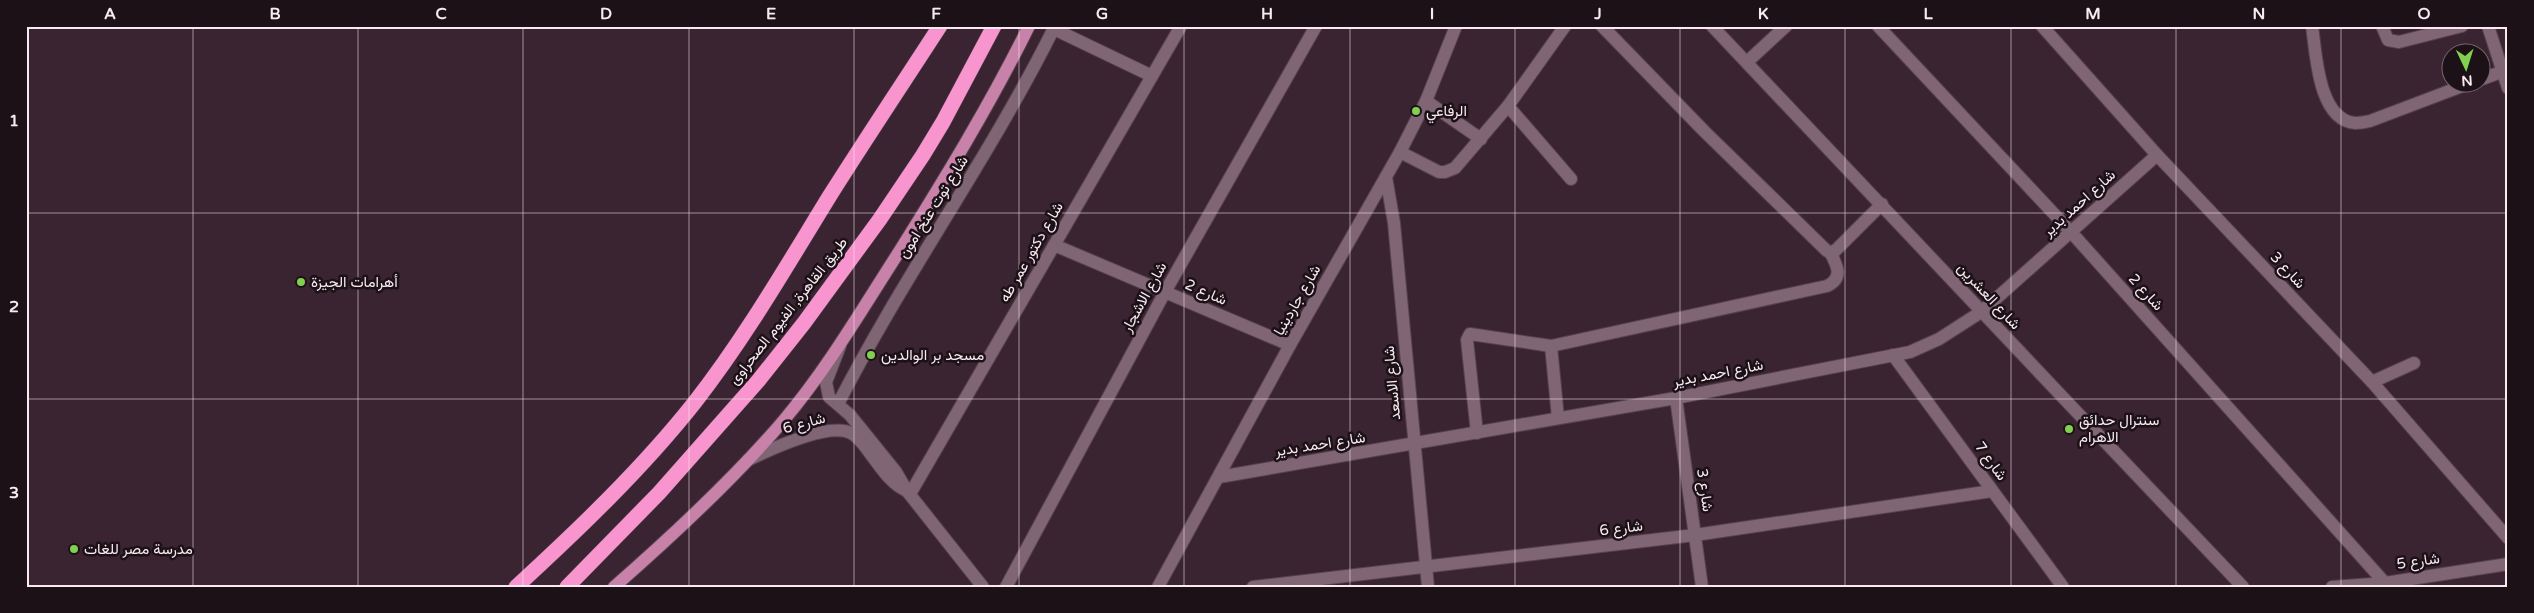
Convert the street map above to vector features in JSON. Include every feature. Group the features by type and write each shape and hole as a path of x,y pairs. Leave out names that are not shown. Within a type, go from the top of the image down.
{"highway":[{"name":"طريق القاهرة, الفيوم الصحراوى","path":"516,587 646,459 671,432 712,379 763,307 866,138 940,26"},
{"name":"طريق القاهرة, الفيوم الصحراوى","path":"567,587 659,493 758,381 804,322 880,218 923,155 943,122 994,26"}],"main road":[{"path":"614,587 746,461 786,418 840,344 973,131 1029,26"}],"street":[{"name":"شارع دكتور عمر طه","path":"908,493 1181,26"},
{"name":"شارع الاشجار","path":"1006,587 1165,292 1316,26"},
{"name":"شارع جاردينيا","path":"1158,587 1290,345 1400,152 1426,101 1456,26"},
{"path":"1400,152 1439,172 1455,168 1508,106 1566,26"},
{"path":"1477,433 1468,336 1472,333 1551,346 1827,286 1832,284 1838,275 1837,265 1830,252 1704,131 1602,26"},
{"name":"شارع العشرين","path":"1712,26 1882,204 1981,312 2244,587"},
{"path":"1746,62 1786,26"},
{"name":"شارع 2","path":"1878,26 2071,232 2385,582"},
{"name":"شارع 3","path":"2042,26 2157,155 2372,382 2508,538"},
{"path":"2312,26 2321,83 2329,104 2342,119 2355,123 2370,121 2447,92"},
{"path":"2382,26 2388,40 2399,42 2462,26"},
{"path":"2488,26 2501,72 2508,88"},
{"path":"1055,27 1152,76"},
{"name":"شارع توت عنخ امون","path":"838,404 894,301 982,159 1055,27"},
{"path":"2492,75 2501,72"},
{"path":"1426,101 1480,139"},
{"path":"1508,106 1571,180"},
{"name":"شارع احمد بدير","path":"1219,477 1414,445 1676,398 1910,352 1926,346 1981,312 2157,155"},
{"name":"شارع الاسعد","path":"1386,178 1394,223 1428,587"},
{"path":"1830,252 1837,249 1882,204"},
{"name":"شارع 2","path":"1054,245 1290,345"},
{"name":"شارع 6","path":"840,344 826,387 829,397 855,421 900,476 908,493 983,587"},
{"path":"1551,346 1558,418"},
{"name":"شارع 7","path":"1893,355 2063,587"},
{"path":"2372,382 2414,363"},
{"name":"شارع 3","path":"1676,398 1702,587"},
{"name":"شارع 6","path":"746,461 800,438 828,432 846,431 858,439 897,485 908,493"},
{"name":"شارع 6","path":"1252,587 1695,535 1992,491"},
{"name":"شارع 5","path":"2332,587 2385,582 2508,564"}],"place":[{"name":"الرفاعي","path":"1416,111"},
{"name":"أهرامات الجيزة","path":"301,282"},
{"name":"مسجد بر الوالدين","path":"871,355"},
{"name":"سنترال حدائق الاهرام","path":"2069,429"},
{"name":"مدرسة مصر للغات","path":"74,549"}]}
